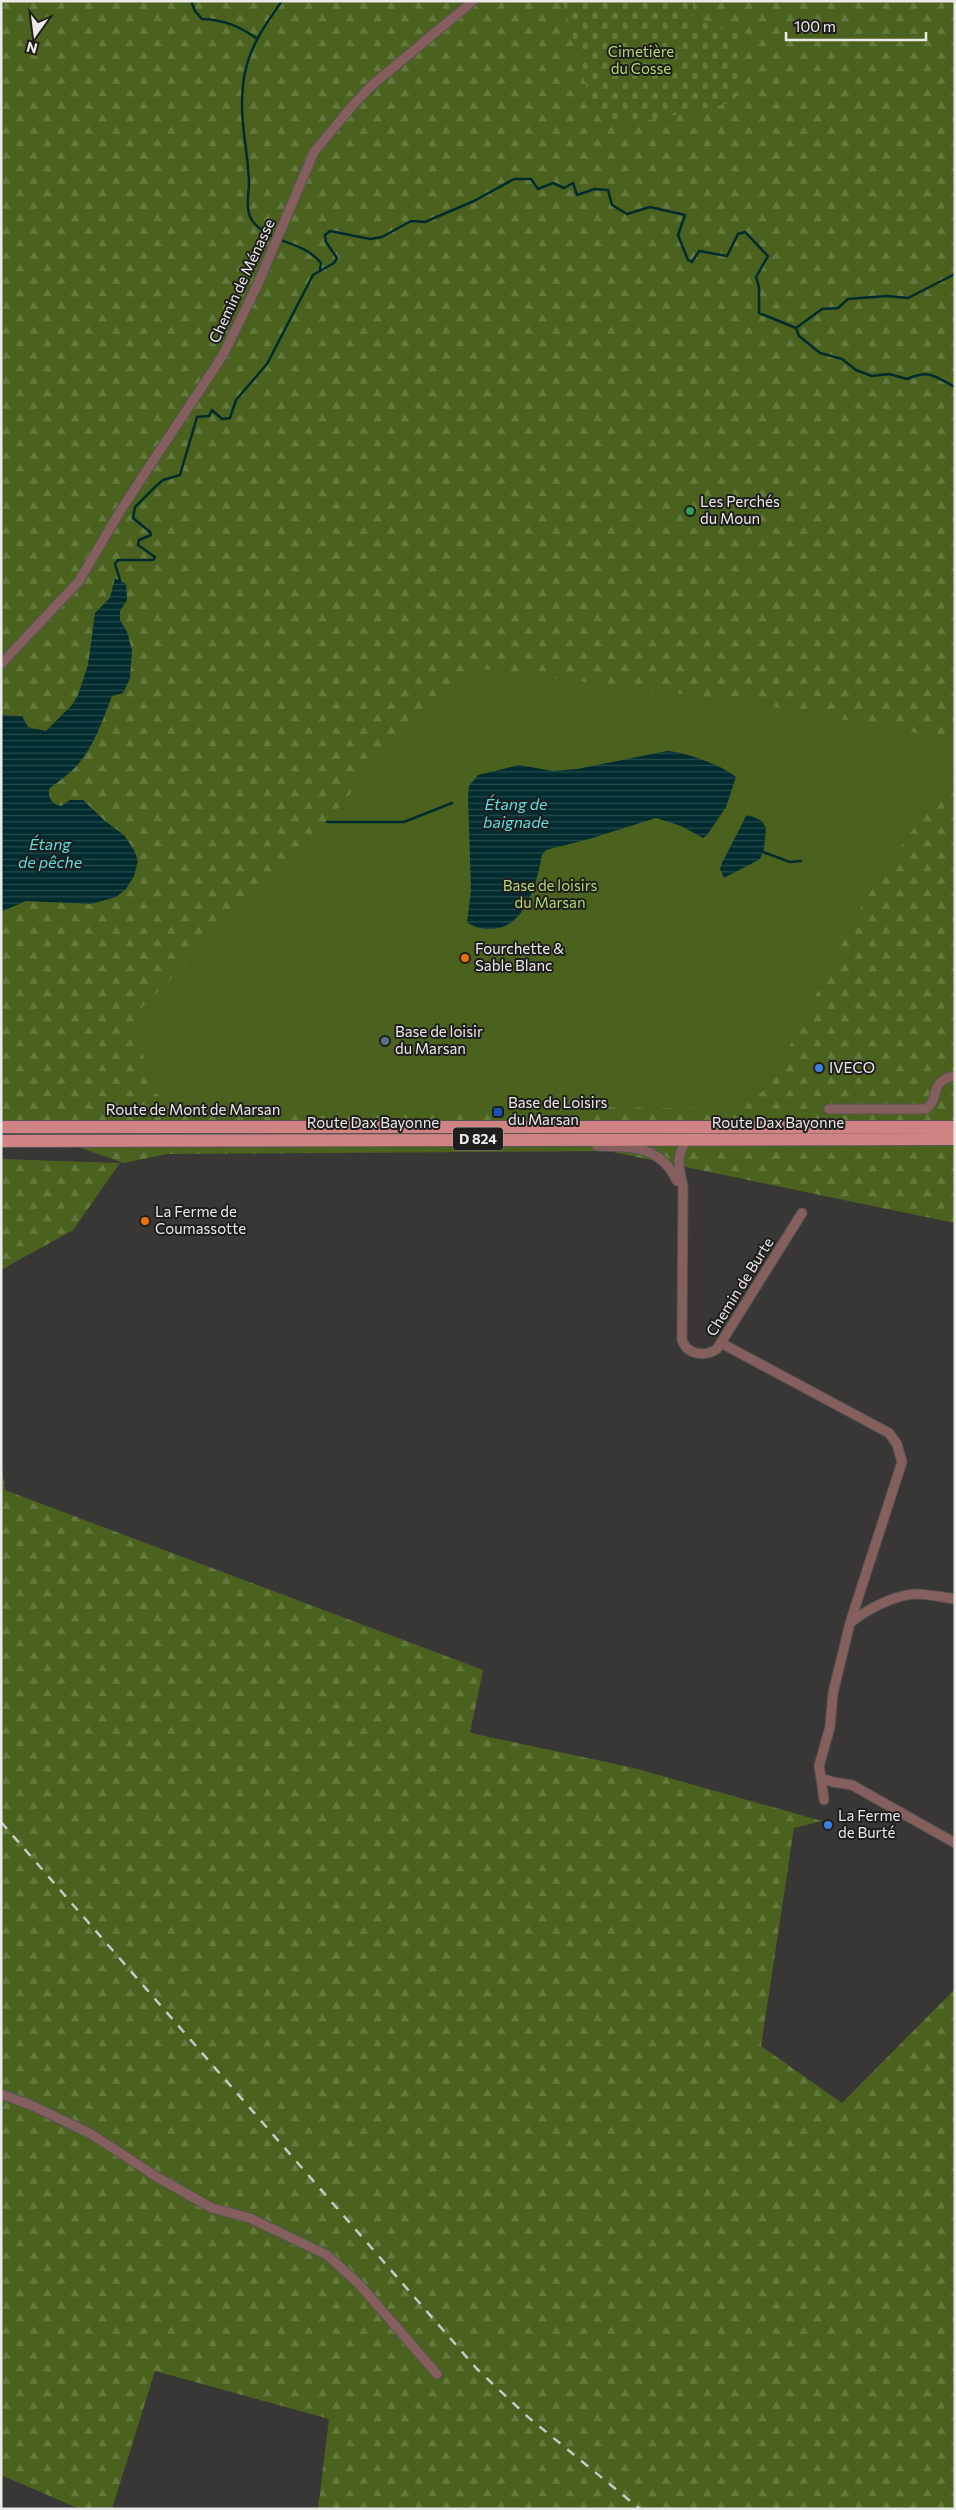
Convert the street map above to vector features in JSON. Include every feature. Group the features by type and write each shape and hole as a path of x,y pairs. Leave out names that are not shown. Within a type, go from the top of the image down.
{"main road":[{"name":"Route de Mont de Marsan","path":"1,1126 955,1127"},
{"name":"Route Dax Bayonne","path":"1,1141 955,1139"}],"street":[{"name":"Chemin de Ménasse","path":"1,664 79,581 122,508 223,355 256,288 314,152 352,105 402,59 473,1"},
{"path":"829,1109 926,1109 931,1103 937,1085 947,1078 955,1076"},
{"name":"Chemin de Burte","path":"508,1139 645,1149 658,1156 674,1173 682,1200"},
{"name":"Chemin de Burte","path":"687,1139 677,1160 683,1187 682,1340 686,1347 696,1354 713,1351 722,1343 802,1213"},
{"path":"722,1343 889,1433 897,1444 902,1462 850,1623 833,1693 830,1727 819,1766 824,1800"},
{"path":"850,1623 859,1616 906,1595 926,1595 955,1599"},
{"path":"821,1778 852,1785 955,1843"},
{"path":"1,2094 32,2105 92,2134 189,2196 212,2208 257,2220 327,2255 359,2284 437,2374"}],"green space":[{"path":"1,1 955,1 955,1223 608,1151 167,1154 124,1163 1,1120"},
{"name":"Cimetière du Cosse","path":"563,1 693,1 693,21 710,21 716,27 743,32 735,102 641,122 616,122 598,114 584,80"},
{"name":"Base de loisirs du Marsan","path":"475,668 752,703 955,740 955,768 866,897 769,1086 741,1109 587,1107 456,1113 320,1116 184,1110 148,1089 137,1012 309,845 370,769"},
{"path":"1,1159 120,1163 73,1230 1,1270"},
{"path":"1,1462 5,1490 483,1670 470,1733 634,1768 822,1821 794,1828 761,2046 842,2103 955,1989 955,2509 318,2509 329,2419 155,2371 112,2509 80,2509 1,2475"}],"water":[{"name":"Étang de pêche","path":"115,578 126,584 127,600 120,611 120,620 127,632 132,650 130,678 123,693 112,696 90,748 66,776 49,789 49,792 53,802 61,806 70,800 83,800 105,821 124,835 134,850 138,861 134,876 126,889 116,897 91,904 26,901 1,912 1,715 22,716 28,727 46,731 72,705 78,695 88,665 95,613 110,598"},
{"name":"Étang de baignade","path":"667,751 703,760 730,772 736,777 726,807 707,835 703,838 681,826 656,818 546,850 542,855 537,878 528,902 512,922 502,927 483,929 467,922 471,891 468,796 469,786 478,775 519,765 553,771 577,769"},
{"path":"749,815 762,821 766,828 764,849 760,859 724,878 720,869 722,863 746,816"}],"waterway":[{"path":"191,1 195,11 202,19 231,24 256,38"},
{"path":"282,1 254,45 244,80 242,111 249,182 248,209 251,219 262,230 305,250 321,263 320,270"},
{"path":"120,580 115,564 118,560 153,560 155,557 138,545 139,540 151,535 133,518 135,507 163,480 180,475 197,417 209,416 212,410 222,419 230,418 236,400 267,364 313,275 334,263 337,258 326,242 325,235 330,231 370,239 382,237 411,221 425,222 474,201 514,179 531,179 538,189 553,183 564,188 573,183 577,195 595,189 608,190 612,205 627,214 650,207 685,215 678,235 688,260 692,262 699,251 727,256 738,234 745,232 768,256 756,277 759,287 759,313 796,328 799,336 820,353 842,359 856,370 872,376 889,374 907,379 927,374 955,387"},
{"path":"796,328 822,309 838,308 848,299 887,296 908,298 955,274"},
{"path":"327,822 404,822 452,803"},
{"path":"763,852 790,862 801,861"}],"railway":[{"path":"1,1822 477,2369 528,2417 640,2509"}],"place":[{"name":"Les Perchés du Moun","path":"690,511"},
{"name":"Fourchette & Sable Blanc","path":"465,958"},
{"name":"Base de loisir du Marsan","path":"385,1041"},
{"name":"IVECO","path":"819,1068"},
{"name":"Base de Loisirs du Marsan","path":"498,1112"},
{"name":"La Ferme de Coumassotte","path":"145,1221"},
{"name":"La Ferme de Burté","path":"828,1825"}]}
